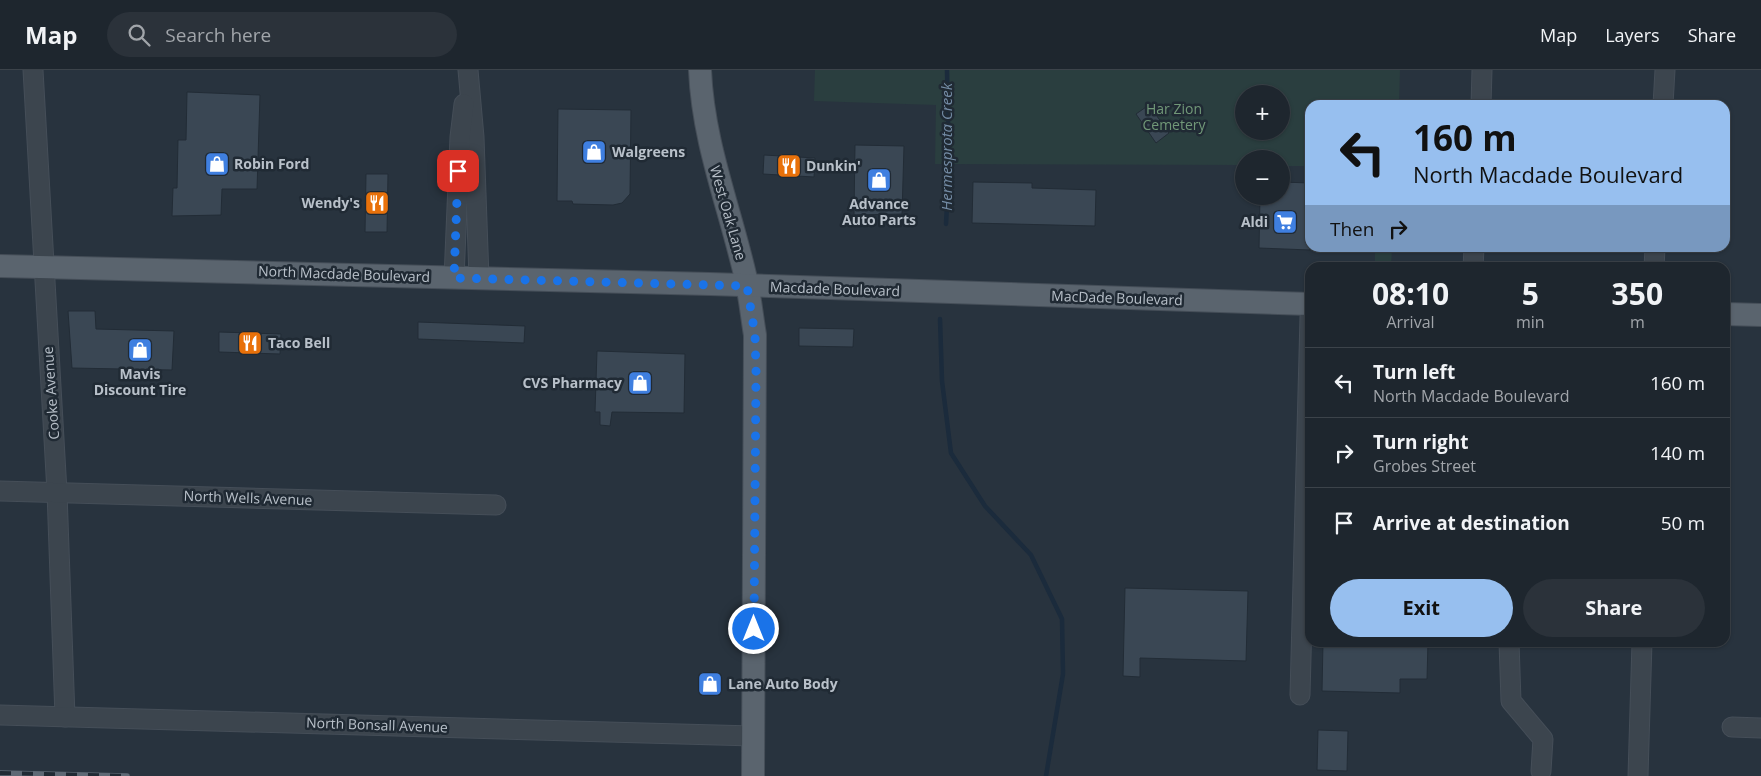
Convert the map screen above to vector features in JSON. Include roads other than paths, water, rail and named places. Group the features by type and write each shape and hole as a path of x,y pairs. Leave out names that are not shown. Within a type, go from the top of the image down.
{"main road":[{"name":"West Oak Lane","path":"700,70 708,138 747,286 755,335 753,776"},
{"name":"North Macdade Boulevard","path":"0,266 747,286"},
{"name":"Macdade Boulevard","path":"747,286 924,292"},
{"name":"MacDade Boulevard","path":"924,292 1305,304"},
{"path":"1730,314 1761,315"}],"street":[{"name":"Cooke Avenue","path":"33,70 58,492 66,717"},
{"path":"454,278 460,137 468,70"},
{"path":"468,70 474,137 479,278"},
{"path":"1481,100 1482,70"},
{"path":"1663,100 1665,70"},
{"name":"North Wells Avenue","path":"0,491 496,505"},
{"path":"1300,695 1305,506"},
{"path":"1509,647 1511,701 1543,739 1541,772"},
{"path":"1638,776 1642,647"},
{"name":"North Bonsall Avenue","path":"0,715 753,736"},
{"path":"1732,727 1761,728"}],"waterway":[{"name":"Hermesprota Creek","path":"946,224 949,167 947,70"},
{"name":"Hermesprota Creek","path":"940,319 942,381 951,453 985,506 1031,555 1062,619 1063,674 1046,776"}],"railway":[{"path":"0,773 127,776"}],"place":[{"name":"Walgreens","path":"594,152"},
{"name":"Robin Ford","path":"217,164"},
{"name":"Dunkin'","path":"789,166"},
{"name":"Advance Auto Parts","path":"879,180"},
{"name":"Wendy's","path":"377,203"},
{"name":"Aldi","path":"1285,222"},
{"name":"Taco Bell","path":"250,343"},
{"name":"Mavis Discount Tire","path":"140,350"},
{"name":"CVS Pharmacy","path":"640,383"},
{"name":"Lane Auto Body","path":"710,684"}],"park label":[{"name":"Har Zion Cemetery","path":"1174,118"}]}
